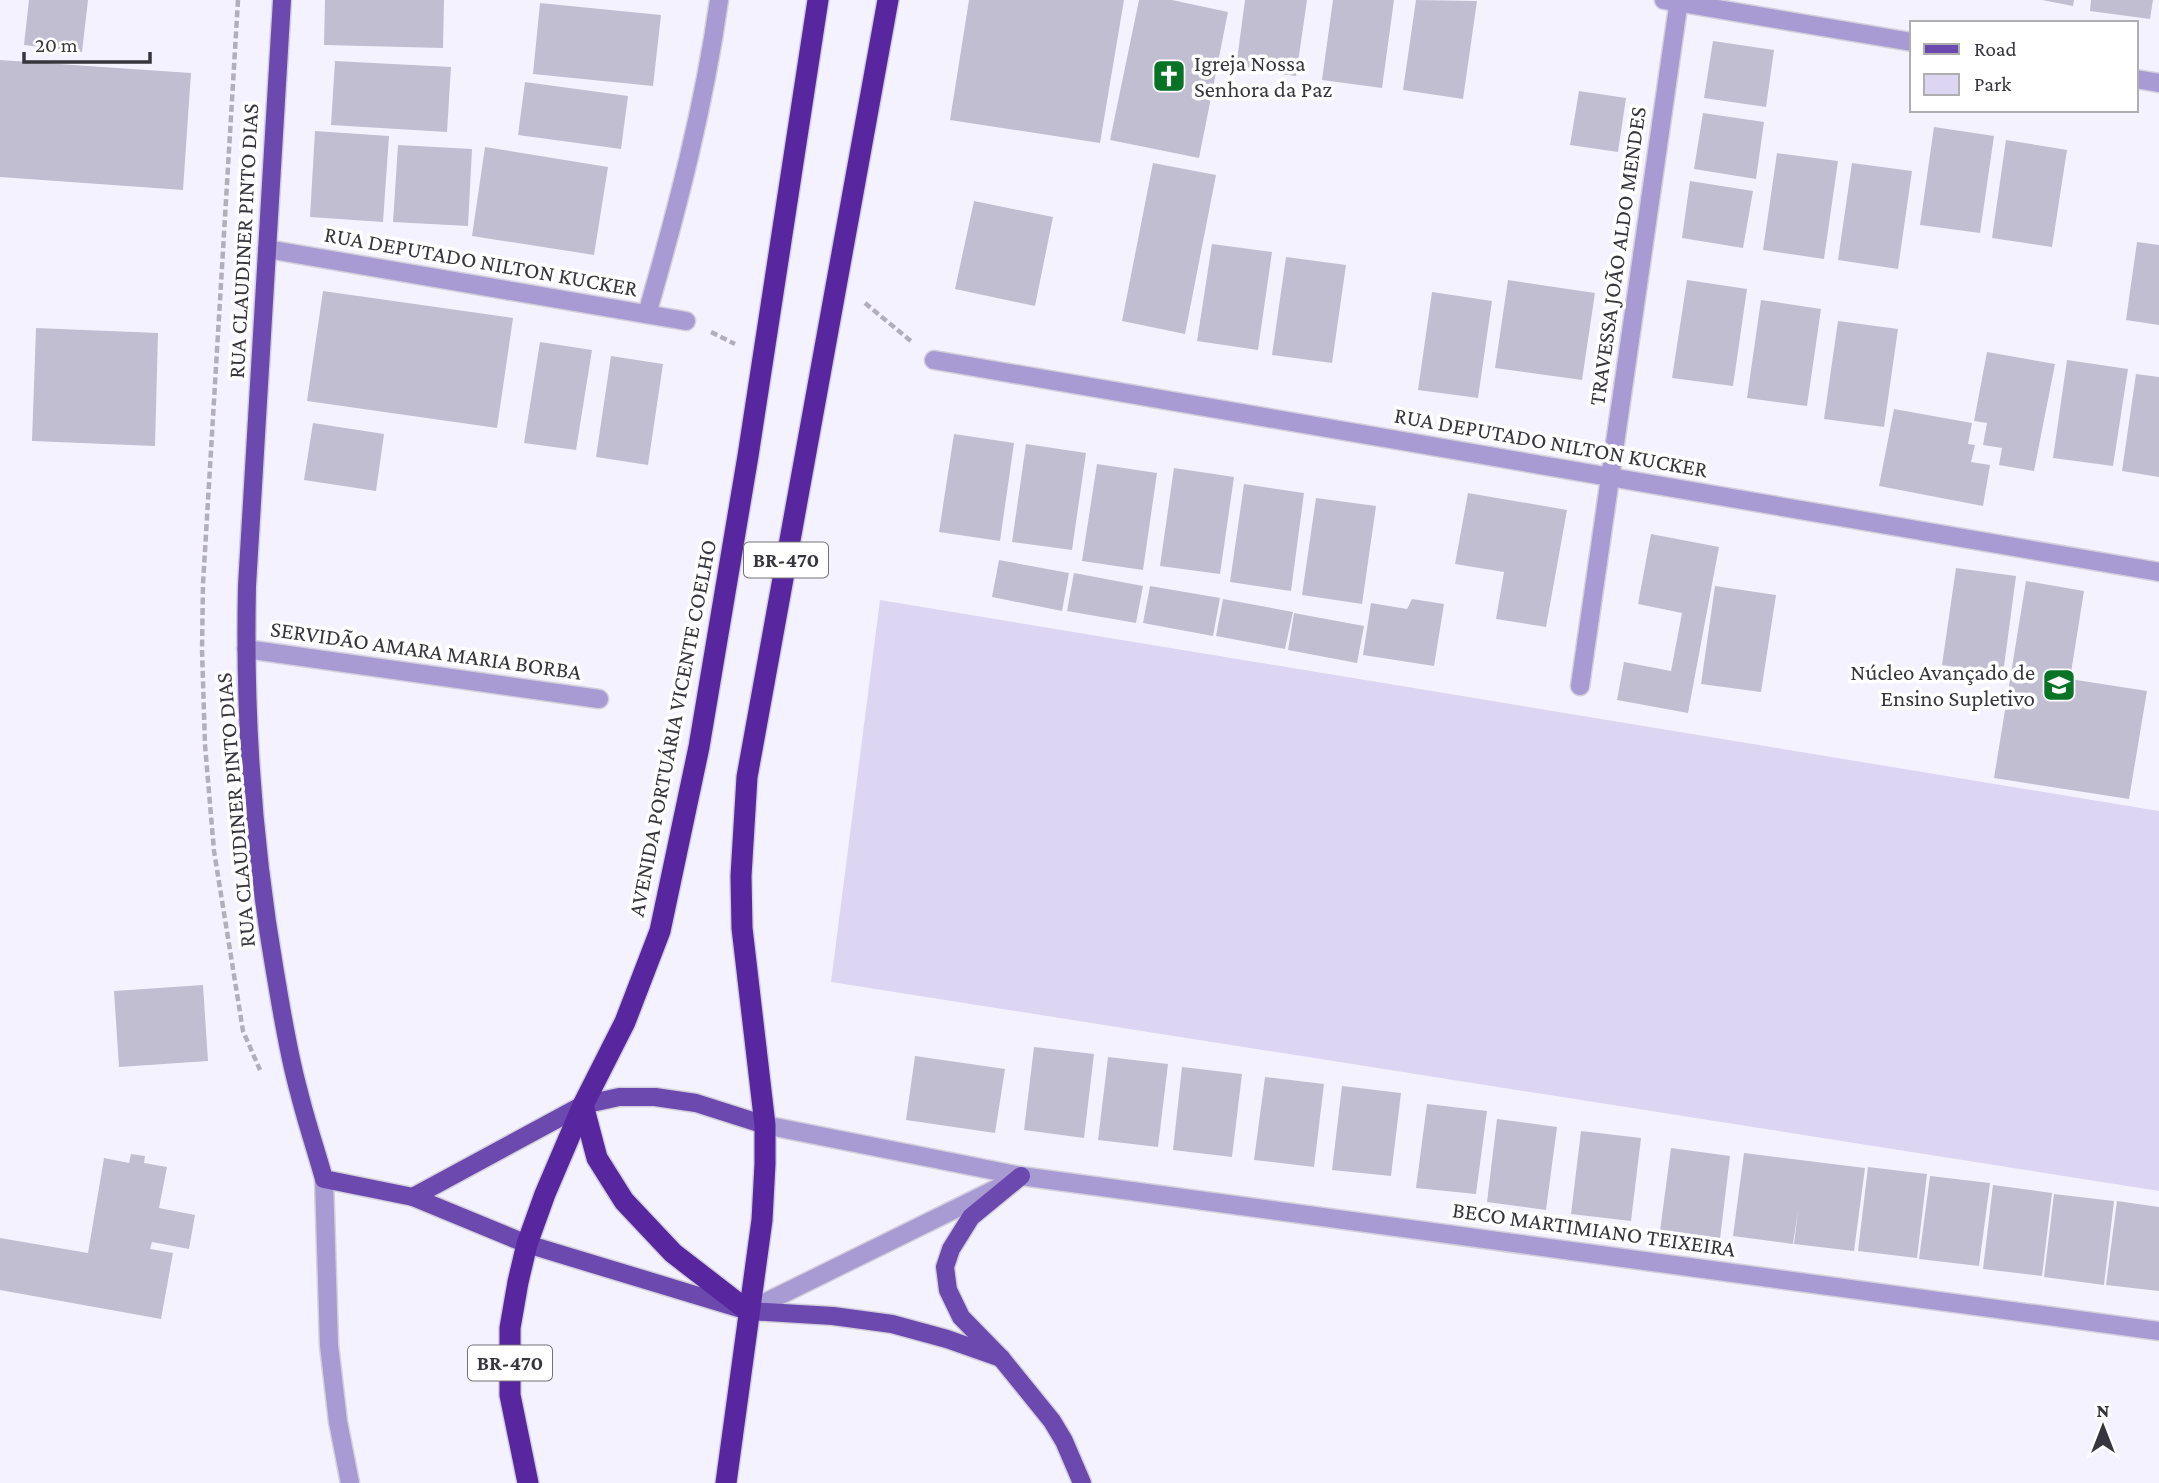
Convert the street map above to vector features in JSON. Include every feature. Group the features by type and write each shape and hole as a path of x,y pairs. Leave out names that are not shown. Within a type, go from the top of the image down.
{"highway":[{"name":"AVENIDA PORTUÁRIA VICENTE COELHO","path":"528,1483 510,1395 510,1328 527,1244 545,1194 583,1105 625,1023 660,931 699,747 764,358 818,0"},
{"name":"BR-470","path":"726,1483 762,1220 765,1125 742,928 741,876 747,777 888,0"},
{"path":"583,1105 597,1158 624,1201 673,1253 748,1311"}],"main road":[{"name":"RUA CLAUDINER PINTO DIAS","path":"282,0 247,586 249,743 257,846 285,1031 324,1178"},
{"path":"413,1197 583,1105 619,1097 655,1097 696,1103 765,1125"},
{"path":"1021,1176 971,1217 951,1249 945,1267 948,1290 961,1317 1001,1358 1052,1420 1082,1483"},
{"path":"324,1178 413,1197 527,1244 748,1311 833,1316 892,1324 1001,1358"}],"street":[{"path":"646,314 682,190 709,68 719,0"},
{"path":"1674,1 1910,42"},
{"name":"TRAVESSA JOÃO ALDO MENDES","path":"1580,685 1674,1"},
{"path":"2138,79 2159,83"},
{"name":"RUA DEPUTADO NILTON KUCKER","path":"267,249 686,321"},
{"name":"RUA DEPUTADO NILTON KUCKER","path":"934,360 2159,572"},
{"name":"SERVIDÃO AMARA MARIA BORBA","path":"246,649 599,699"},
{"name":"BECO MARTIMIANO TEIXEIRA","path":"765,1125 1021,1176 2159,1331"},
{"path":"748,1311 1021,1176"},
{"name":"RUA CLAUDINER PINTO DIAS","path":"324,1178 329,1345 338,1422 350,1483"}],"path":[{"path":"837,281 934,360"},
{"path":"686,321 764,358"}],"green space":[{"path":"880,600 2159,811 2159,1191 831,982"}],"building":[{"path":"29,0 88,0 82,52 24,45"},
{"path":"325,0 444,0 443,48 324,45"},
{"path":"969,0 1124,0 1100,143 950,120"},
{"name":"Igreja Nossa Senhora da Paz","path":"1139,0 1172,0 1228,12 1199,158 1110,140"},
{"path":"1245,0 1307,0 1296,76 1236,68"},
{"path":"1333,0 1394,0 1382,88 1322,80"},
{"path":"1416,0 1477,1 1463,99 1403,90"},
{"path":"2042,0 2074,0 2073,6"},
{"path":"2091,0 2153,0 2150,19 2090,11"},
{"path":"540,3 661,15 653,86 533,74"},
{"path":"1713,41 1774,50 1766,107 1704,98"},
{"path":"0,60 191,73 183,190 0,177"},
{"path":"335,61 451,67 447,132 331,125"},
{"path":"525,82 628,96 621,149 518,135"},
{"path":"1579,91 1626,98 1618,152 1570,145"},
{"path":"1703,113 1764,122 1756,179 1694,169"},
{"path":"1934,127 1994,136 1980,233 1920,225"},
{"path":"315,131 389,136 383,222 310,217"},
{"path":"2006,140 2067,150 2052,247 1992,238"},
{"path":"398,145 472,149 468,226 393,222"},
{"path":"485,147 608,167 594,255 472,236"},
{"path":"1777,153 1838,161 1824,259 1763,250"},
{"path":"1153,163 1216,175 1185,334 1122,321"},
{"path":"1852,163 1912,171 1898,269 1838,260"},
{"path":"1690,181 1753,191 1743,248 1682,238"},
{"path":"974,201 1053,217 1035,306 955,289"},
{"path":"2137,242 2159,245 2159,325 2126,320"},
{"path":"1212,244 1272,252 1258,350 1197,341"},
{"path":"1286,257 1346,265 1332,363 1272,355"},
{"path":"1508,280 1595,293 1582,380 1495,368"},
{"path":"1687,280 1747,289 1733,386 1672,378"},
{"path":"323,291 513,318 497,428 307,401"},
{"path":"1432,292 1492,301 1478,398 1418,390"},
{"path":"1761,300 1821,309 1807,406 1747,398"},
{"path":"1838,321 1898,329 1884,427 1824,419"},
{"path":"36,328 158,333 155,446 32,441"},
{"path":"540,342 592,350 576,450 524,443"},
{"path":"1987,352 2055,364 2034,471 1999,465 2002,448 1983,445 1987,423 1974,421"},
{"path":"611,356 663,364 648,465 596,457"},
{"path":"2067,360 2128,369 2113,466 2053,458"},
{"path":"2136,374 2159,377 2159,477 2122,471"},
{"path":"1894,409 1972,423 1968,444 1975,445 1971,462 1990,465 1983,506 1879,486"},
{"path":"313,423 384,434 376,491 304,480"},
{"path":"954,434 1014,443 1000,541 939,532"},
{"path":"1026,444 1086,453 1072,550 1012,542"},
{"path":"1097,464 1157,473 1143,570 1082,561"},
{"path":"1174,468 1234,477 1220,574 1160,566"},
{"path":"1244,484 1304,493 1291,591 1230,582"},
{"path":"1468,493 1567,510 1546,627 1496,619 1504,572 1455,564"},
{"path":"1316,498 1376,506 1362,604 1302,595"},
{"path":"1651,534 1719,547 1688,713 1617,700 1624,662 1671,671 1682,613 1638,604"},
{"path":"999,560 1069,573 1062,611 992,597"},
{"path":"1956,568 2016,576 2003,674 1942,665"},
{"path":"1074,573 1143,586 1136,623 1067,611"},
{"name":"Núcleo Avançado de Ensino Supletivo","path":"2026,581 2084,591 2070,679 2147,691 2129,799 1994,778"},
{"path":"1150,586 1220,598 1213,636 1143,623"},
{"path":"1715,586 1776,595 1761,692 1701,684"},
{"path":"1223,599 1293,612 1285,649 1216,636"},
{"path":"1412,599 1444,604 1434,666 1363,655 1371,603 1407,609"},
{"path":"1294,613 1364,626 1357,663 1288,650"},
{"path":"203,985 208,1061 119,1067 114,991"},
{"path":"1034,1047 1094,1054 1084,1138 1024,1130"},
{"path":"915,1056 1005,1069 995,1133 906,1120"},
{"path":"1108,1057 1168,1064 1158,1147 1098,1140"},
{"path":"1182,1067 1242,1074 1232,1157 1173,1150"},
{"path":"1265,1077 1324,1084 1314,1167 1254,1160"},
{"path":"1342,1086 1401,1093 1391,1176 1332,1170"},
{"path":"1427,1104 1487,1111 1476,1194 1416,1188"},
{"path":"1497,1119 1557,1127 1546,1210 1487,1202"},
{"path":"1581,1131 1641,1138 1631,1221 1571,1214"},
{"path":"1671,1148 1730,1156 1720,1239 1660,1231"},
{"path":"1744,1153 1865,1168 1854,1251 1794,1244 1798,1211 1793,1244 1733,1236"},
{"path":"131,1154 145,1156 144,1163 167,1167 159,1208 195,1215 189,1249 152,1242 150,1249 173,1253 161,1319 0,1290 0,1238 88,1253 104,1158 129,1163"},
{"path":"1868,1167 1927,1174 1917,1258 1858,1251"},
{"path":"1930,1176 1990,1183 1979,1266 1919,1259"},
{"path":"1993,1185 2052,1193 2042,1276 1983,1269"},
{"path":"2054,1194 2114,1201 2104,1285 2044,1277"},
{"path":"2117,1201 2159,1207 2159,1291 2106,1285"}],"place":[{"name":"Igreja Nossa Senhora da Paz","path":"1169,76"},
{"name":"Núcleo Avançado de Ensino Supletivo","path":"2059,685"}]}
